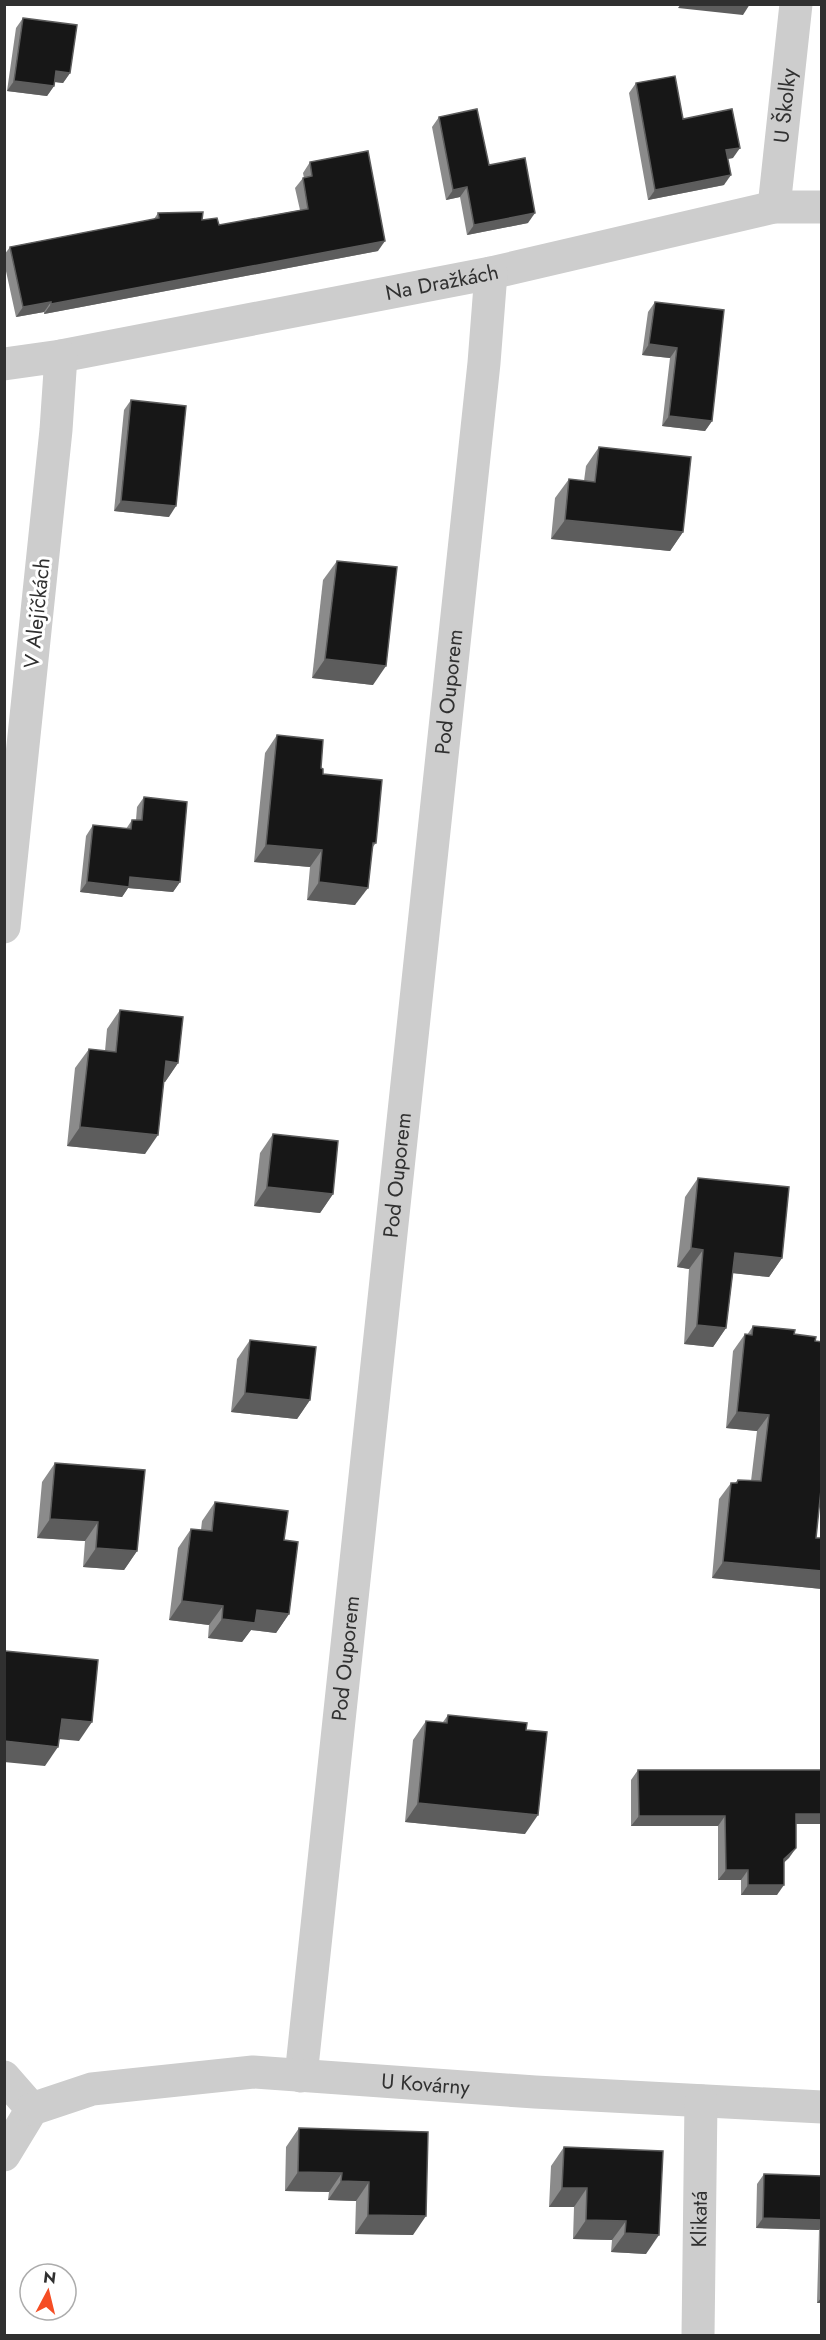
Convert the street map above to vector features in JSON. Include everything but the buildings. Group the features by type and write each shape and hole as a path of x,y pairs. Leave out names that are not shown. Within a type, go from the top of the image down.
{"street":[{"name":"U Školky","path":"774,207 796,4"},
{"name":"Na Dražkách","path":"61,356 491,273 774,207 822,207"},
{"name":"Pod Ouporem","path":"301,2076 491,273"},
{"path":"4,364 61,356"},
{"name":"V Alejíčkách","path":"4,927 56,430 61,356"},
{"name":"U Kovárny","path":"32,2109 92,2089 253,2072 822,2107"},
{"path":"4,2077 32,2109 4,2155"},
{"name":"Klikatá","path":"698,2336 701,2101"}]}
